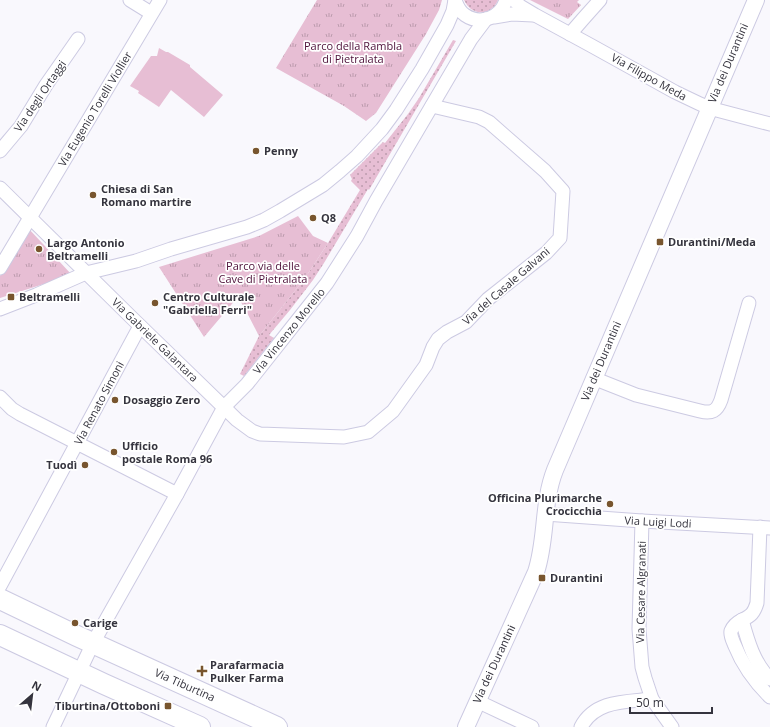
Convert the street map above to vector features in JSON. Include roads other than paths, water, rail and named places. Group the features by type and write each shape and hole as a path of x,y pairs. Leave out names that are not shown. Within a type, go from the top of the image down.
{"main road":[{"name":"Via Tiburtina","path":"0,599 277,727"},
{"path":"0,635 200,727"}],"street":[{"path":"130,0 151,13"},
{"name":"Via Eugenio Torelli Viollier","path":"30,218 160,0"},
{"path":"0,309 86,273 136,261 264,220 290,206 330,180 358,156 382,129 396,110 422,69 447,25 453,11 455,0"},
{"name":"Via Filippo Meda","path":"455,0 465,15 473,19 482,20 512,14 535,15"},
{"name":"Via Vincenzo Morello","path":"93,643 224,407 247,384 327,283 357,236 471,39 490,18 502,9 506,0"},
{"name":"Via Filippo Meda","path":"514,0 520,6 535,15 679,94 709,108 770,124"},
{"path":"570,34 600,0"},
{"name":"Via dei Durantini","path":"466,727 536,572 542,555 545,514 551,480 593,378 756,0"},
{"name":"Via degli Ortaggi","path":"0,150 21,126 46,84 78,39"},
{"name":"Via del Casale Galvani","path":"224,407 252,432 260,434 344,437 368,432 393,411 426,365 438,339 447,332 466,322 488,299 546,253 560,238 563,191 545,171 485,119 432,106"},
{"path":"0,188 86,273"},
{"path":"0,268 30,218"},
{"name":"Via Gabriele Galantara","path":"86,273 224,407"},
{"path":"593,378 642,396 700,411 714,411 718,407 721,400 749,303"},
{"name":"Via Renato Simoni","path":"0,586 140,326"},
{"path":"0,397 12,409 20,414 177,494"},
{"name":"Via Luigi Lodi","path":"545,514 765,528"},
{"name":"Via Cesare Algranati","path":"642,521 639,629 643,672 652,699 672,727"},
{"path":"765,528 755,610 748,617 735,625 731,636 748,672 770,697"},
{"path":"742,620 753,654 761,668 770,679"},
{"path":"53,727 93,643"},
{"path":"581,727 590,715 603,707 652,699"},
{"path":"477,701 532,727"}],"place":[{"name":"Penny","path":"256,151"},
{"name":"Chiesa di San Romano martire","path":"93,195"},
{"name":"Q8","path":"313,218"},
{"name":"Durantini/Meda","path":"660,242"},
{"name":"Largo Antonio Beltramelli","path":"39,249"},
{"name":"Beltramelli","path":"11,297"},
{"name":"Centro Culturale \"Gabriella Ferri\"","path":"155,303"},
{"name":"Dosaggio Zero","path":"115,400"},
{"name":"Ufficio postale Roma 96","path":"114,452"},
{"name":"Tuodì","path":"85,465"},
{"name":"Officina Plurimarche Crocicchia","path":"610,504"},
{"name":"Durantini","path":"542,578"},
{"name":"Carige","path":"75,623"},
{"name":"Parafarmacia Pulker Farma","path":"202,671"},
{"name":"Tiburtina/Ottoboni","path":"168,706"}],"park label":[{"name":"Parco della Rambla di Pietralata","path":"353,52"},
{"name":"Parco via delle Cave di Pietralata","path":"263,272"}]}
